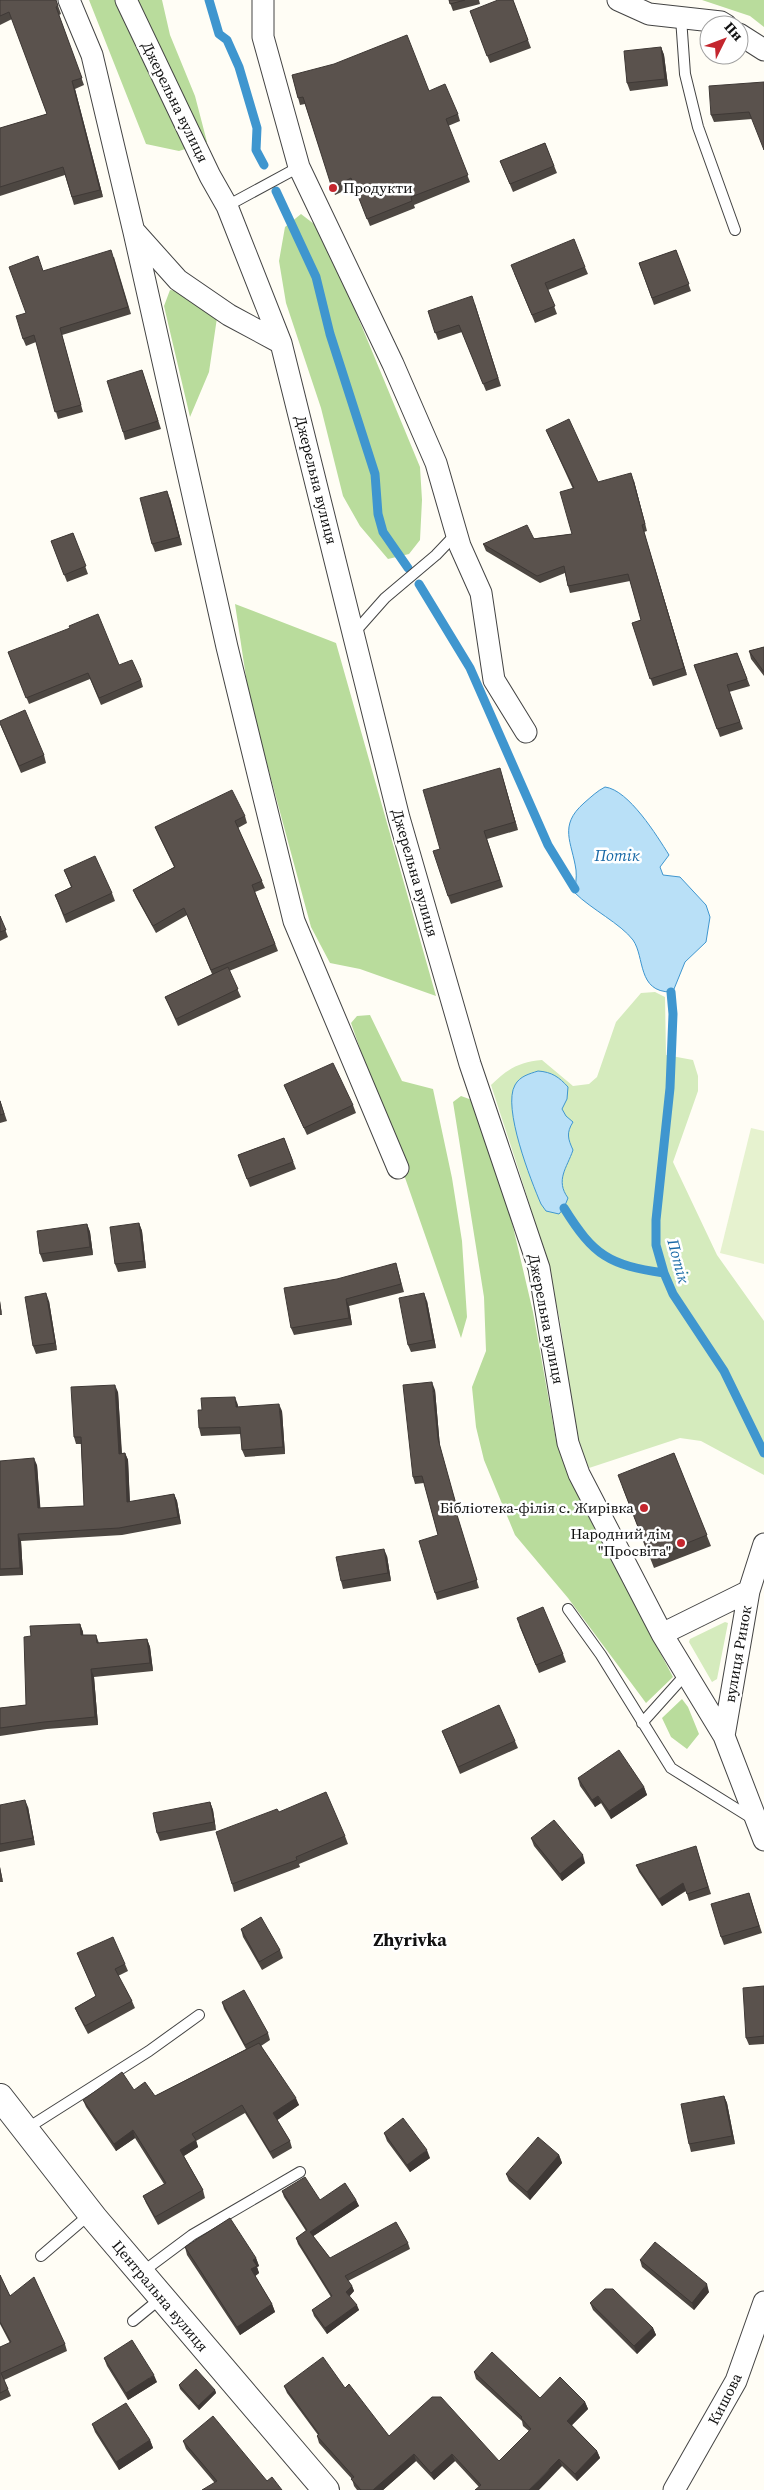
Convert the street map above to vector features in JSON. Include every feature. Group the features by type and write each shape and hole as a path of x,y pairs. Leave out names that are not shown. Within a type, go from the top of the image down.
{"street":[{"path":"69,0 92,55 134,232 227,647 294,921 398,1168"},
{"name":"Джерельна вулиця","path":"126,0 210,176 227,206 281,343 404,837 470,1064 539,1268 568,1443 579,1474 662,1634 724,1736"},
{"path":"263,0 263,37 299,167 393,364 436,463 460,546 481,593 494,680 526,732"},
{"path":"618,0 648,14 699,20"},
{"path":"749,40 764,50"},
{"path":"134,232 178,280 229,315 281,343"},
{"name":"вулиця Ринок","path":"724,1736 749,1591 764,1544"},
{"path":"662,1634 749,1591"},
{"path":"724,1736 762,1832"},
{"name":"Центральна вулиця","path":"0,2097 91,2214 326,2490"},
{"name":"Кишова","path":"674,2490 736,2381 764,2302"}],"lane":[{"path":"681,18 685,74 696,118 735,230"},
{"path":"227,206 299,167"},
{"path":"354,634 385,598 436,555 457,533"},
{"path":"568,1608 601,1655 671,1768 762,1832"},
{"path":"642,1723 686,1674"},
{"path":"25,2129 149,2051 199,2015"},
{"path":"141,2273 192,2235 300,2172"},
{"path":"40,2256 91,2214"},
{"path":"133,2321 162,2297"}],"green space":[{"path":"89,0 162,0 170,35 195,96 207,142 179,151 146,144"},
{"path":"702,0 764,0 764,27 747,15"},
{"path":"301,214 314,224 350,298 420,467 422,500 420,540 409,554 388,559 360,526 343,496 321,408 286,303 279,261 285,227"},
{"path":"170,290 186,292 218,311 209,372 190,417 164,306"},
{"path":"235,604 336,643 436,996 360,969 330,963 311,927 249,697"},
{"path":"655,992 665,997 666,1055 693,1060 698,1076 698,1091 673,1162 717,1255 764,1321 764,1475 701,1441 680,1438 589,1468 576,1429 561,1327 543,1251 491,1085 514,1067 527,1062 542,1060 573,1086 589,1084 597,1077 616,1022 641,993"},
{"path":"370,1015 402,1081 433,1089 452,1178 462,1241 467,1317 461,1338 351,1023 357,1016"},
{"path":"461,1096 472,1100 506,1197 533,1312 556,1440 584,1508 673,1677 646,1703 568,1598 515,1535 484,1460 476,1427 472,1387 486,1351 484,1297 453,1102"},
{"path":"751,1128 764,1131 764,1264 720,1253"},
{"path":"725,1622 728,1623 717,1679 712,1682 689,1642 690,1639"},
{"path":"682,1699 688,1707 699,1734 687,1749 671,1737 662,1718"}],"water":[{"name":"Потік","path":"605,787 623,796 642,815 669,855 660,867 663,875 680,877 706,905 710,917 706,942 685,962 671,992 652,986 647,980 637,947 628,934 575,893 576,870 569,835 571,819 584,803"},
{"path":"538,1071 555,1076 568,1087 567,1099 562,1109 573,1122 568,1136 573,1150 562,1180 564,1192 568,1198 559,1214 546,1211 541,1204 519,1144 512,1110 512,1095 517,1082 522,1077"}],"building":[{"path":"0,0 56,0 58,6 56,7 82,78 72,81 100,190 72,197 63,167 0,187 0,128 47,114 9,12 0,16"},
{"path":"449,0 465,0 450,4"},
{"path":"498,0 513,0 528,40 487,56 470,11"},
{"path":"407,35 429,91 445,84 458,114 446,119 468,175 411,197 412,201 367,219 351,178 332,188 303,97 298,98 292,75 334,64"},
{"path":"661,47 665,79 627,83 624,51"},
{"path":"764,82 764,150 749,112 711,115 709,86"},
{"path":"545,143 554,166 510,184 500,161"},
{"path":"574,239 585,267 545,283 555,306 532,315 511,265"},
{"path":"111,250 128,307 60,328 81,405 55,412 34,335 23,339 16,316 26,313 9,267 38,256 43,271"},
{"path":"676,250 689,284 652,298 639,263"},
{"path":"472,296 498,378 483,384 459,325 435,333 428,311"},
{"path":"142,370 158,421 123,432 107,381"},
{"path":"569,419 598,482 631,473 645,524 642,525 684,668 650,679 632,623 641,620 628,574 568,586 564,566 537,576 483,544 527,525 534,539 572,534 560,492 574,488 546,430"},
{"path":"167,491 179,537 152,544 140,498"},
{"path":"73,533 86,566 64,575 51,541"},
{"path":"98,614 119,665 132,660 141,680 99,698 88,673 26,698 8,652 70,628 69,626"},
{"path":"764,647 764,672 749,651"},
{"path":"737,653 747,679 727,685 740,722 717,729 694,665"},
{"path":"25,710 44,755 19,766 0,721"},
{"path":"500,768 515,822 484,831 500,880 448,896 433,851 440,849 423,790"},
{"path":"232,790 245,816 235,821 262,881 252,885 275,944 211,970 184,908 153,926 133,890 175,867 155,827"},
{"path":"95,856 112,893 64,915 55,895 72,887 64,870"},
{"path":"0,916 6,930 0,932"},
{"path":"228,967 238,989 176,1019 165,997"},
{"path":"333,1063 353,1105 304,1128 284,1085"},
{"path":"0,1101 4,1114 0,1115"},
{"path":"284,1138 293,1162 247,1179 238,1155"},
{"path":"139,1223 144,1261 115,1264 110,1227"},
{"path":"87,1224 90,1247 40,1254 37,1231"},
{"path":"396,1263 401,1284 346,1299 349,1318 291,1328 284,1288 337,1279"},
{"path":"46,1293 55,1343 33,1346 25,1297"},
{"path":"424,1293 433,1340 408,1345 399,1298"},
{"path":"432,1382 438,1439 456,1504 454,1505 477,1580 435,1593 419,1541 438,1535 422,1476 413,1477 403,1385"},
{"path":"115,1385 119,1454 125,1453 127,1502 174,1494 178,1517 119,1528 18,1534 20,1568 0,1569 0,1461 34,1458 38,1508 84,1506 81,1437 74,1437 71,1387"},
{"path":"235,1397 236,1407 279,1404 283,1447 242,1450 240,1427 199,1428 198,1410 202,1410 201,1398"},
{"path":"674,1453 707,1535 650,1558 618,1475"},
{"path":"384,1549 388,1573 341,1581 336,1557"},
{"path":"543,1607 563,1654 536,1665 517,1618"},
{"path":"80,1624 81,1635 96,1635 97,1643 147,1639 150,1663 91,1669 95,1717 0,1728 0,1708 26,1705 24,1637 31,1636 30,1626"},
{"path":"499,1705 515,1741 458,1767 442,1731"},
{"path":"619,1750 644,1787 609,1811 598,1796 592,1800 578,1778"},
{"path":"326,1792 345,1836 296,1857 297,1860 232,1884 216,1832 277,1809 279,1812"},
{"path":"25,1800 33,1838 0,1844 0,1805"},
{"path":"210,1802 214,1822 157,1833 153,1813"},
{"path":"554,1820 583,1855 560,1874 531,1838"},
{"path":"696,1846 708,1887 687,1894 683,1883 659,1899 636,1865"},
{"path":"749,1893 759,1926 721,1937 711,1904"},
{"path":"261,1917 280,1950 259,1962 241,1929"},
{"path":"113,1937 125,1964 115,1969 132,2001 85,2026 75,2008 96,1996 77,1953"},
{"path":"764,1986 764,2036 746,2038 743,1988"},
{"path":"244,1990 268,2033 245,2045 222,2002"},
{"path":"259,2043 296,2098 273,2113 290,2141 270,2152 242,2105 192,2134 196,2140 180,2150 203,2190 155,2217 143,2196 166,2183 133,2130 114,2144 83,2100 122,2072 134,2090 145,2082 155,2096"},
{"path":"724,2096 732,2136 689,2144 681,2104"},
{"path":"403,2118 427,2150 407,2165 384,2133"},
{"path":"538,2137 559,2155 527,2192 506,2174"},
{"path":"305,2177 320,2200 345,2183 356,2200 310,2232 330,2258 396,2222 408,2243 345,2276 352,2286 346,2292 357,2305 325,2328 312,2310 332,2296 296,2238 307,2230 282,2191"},
{"path":"230,2218 256,2258 253,2260 257,2266 251,2269 272,2304 237,2327 185,2247"},
{"path":"655,2242 707,2284 692,2303 640,2260"},
{"path":"0,2275 10,2296 34,2277 65,2344 1,2373 8,2389 0,2393 0,2347 11,2342 0,2322"},
{"path":"605,2289 613,2289 653,2328 634,2346 590,2303"},
{"path":"132,2340 154,2375 126,2393 104,2358"},
{"path":"492,2352 540,2398 560,2377 585,2402 567,2421 597,2451 575,2474 559,2459 529,2490 475,2490 481,2485 452,2454 431,2473 414,2454 373,2490 361,2490 351,2479 354,2477 317,2436 319,2434 284,2386 323,2357 345,2388 349,2384 389,2436 432,2397 441,2397 499,2461 531,2429 522,2417 474,2372"},
{"path":"196,2369 215,2390 198,2406 179,2385"},
{"path":"126,2403 150,2440 116,2462 92,2424"},
{"path":"213,2416 267,2481 272,2477 282,2490 202,2490 217,2481 183,2441"}],"waterway":[{"path":"209,0 219,34 227,40 239,67 257,128 256,150 264,165"},
{"path":"276,191 316,277 330,334 375,474 378,514 383,532 408,568"},
{"path":"419,584 470,668 548,845 575,889"},
{"name":"Потік","path":"671,992 673,1014 670,1088 656,1220 656,1245 664,1273 673,1294 724,1371 764,1453"},
{"path":"564,1208 594,1248 616,1262 664,1273"}],"place":[{"name":"Продукти","path":"333,188"},
{"name":"Бібліотека-філія с. Жирівка","path":"644,1508"},
{"name":"Народний дім \"Просвіта\"","path":"681,1543"}],"district":[{"name":"Zhyrivka","path":"410,1940"}]}
